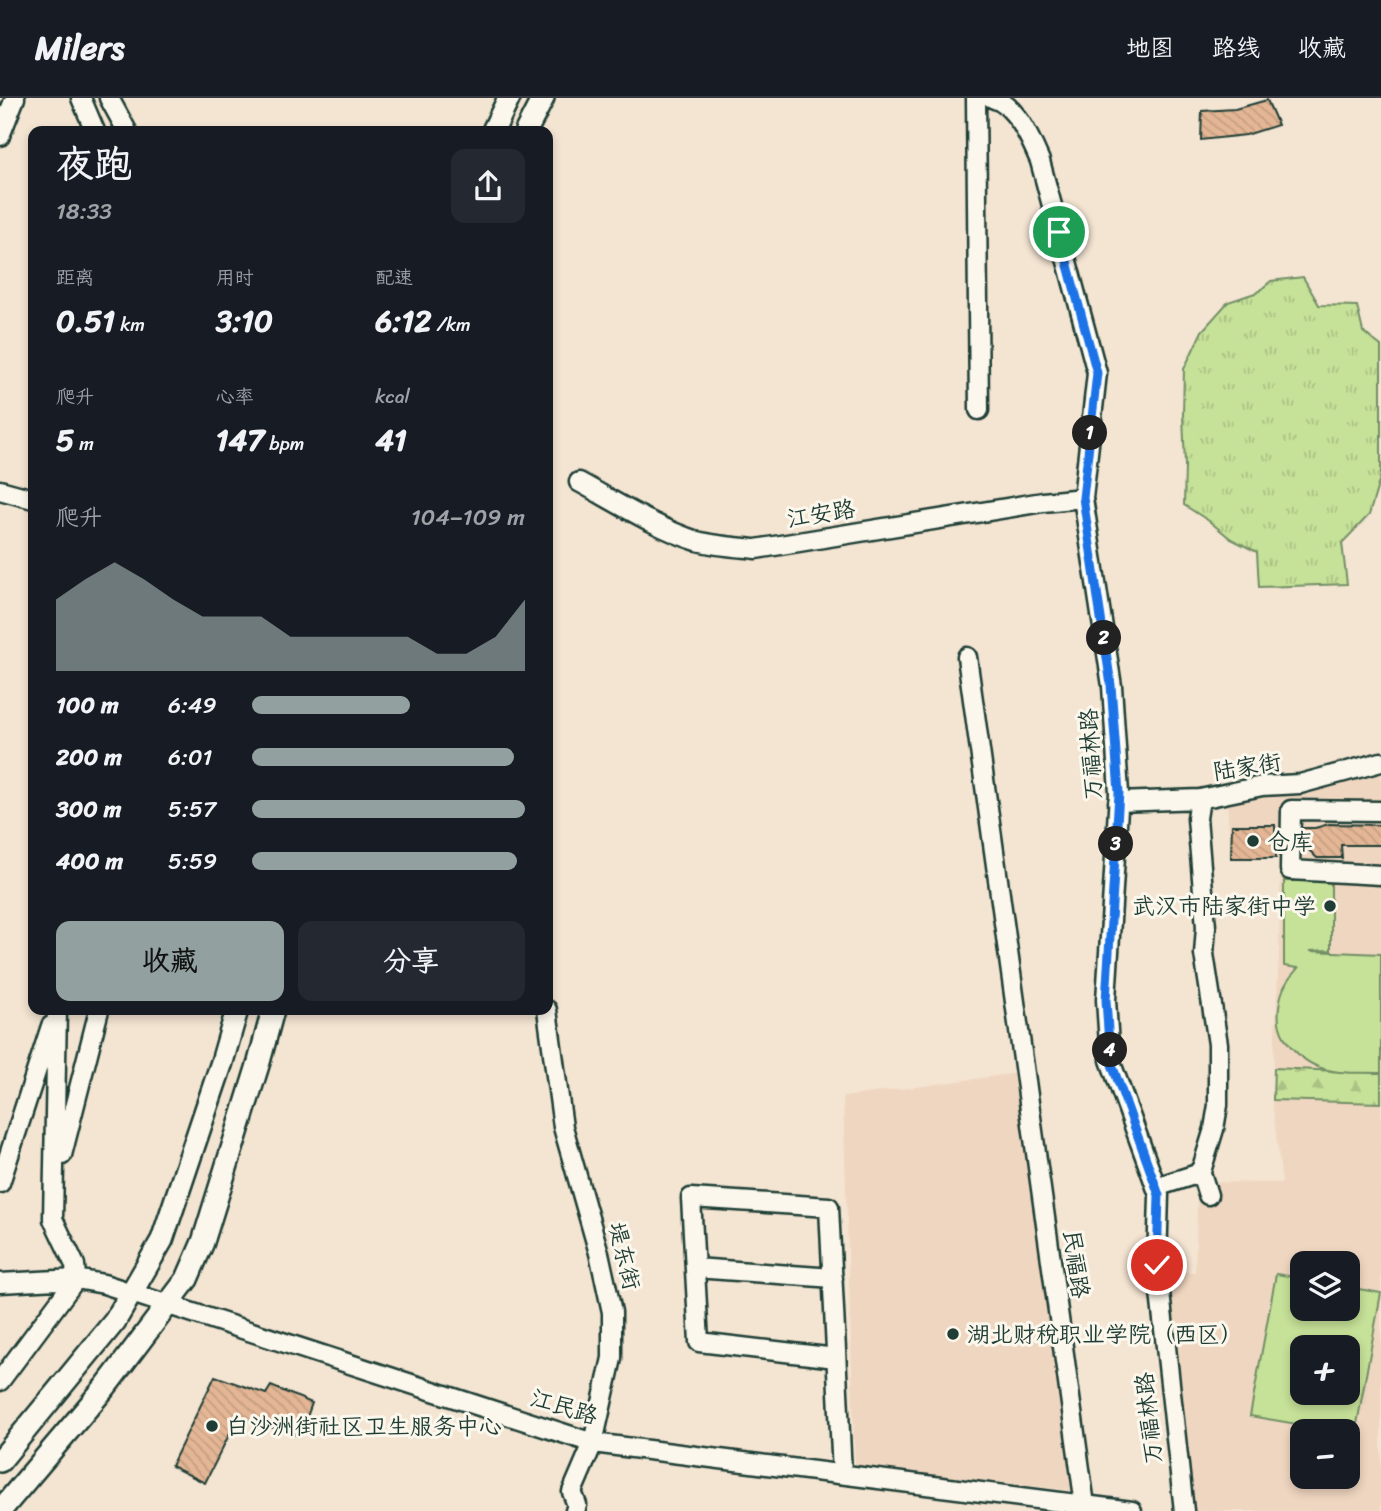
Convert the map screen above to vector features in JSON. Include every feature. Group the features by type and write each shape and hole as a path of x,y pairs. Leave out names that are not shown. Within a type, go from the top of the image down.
{"main road":[{"path":"495,126 509,98"},
{"path":"529,126 543,98"},
{"path":"0,1461 115,1321 162,1240 236,1015"},
{"path":"0,1511 106,1386 187,1279 202,1242 272,1015"}],"street":[{"path":"0,136 15,98"},
{"path":"81,98 93,126"},
{"path":"976,98 979,410"},
{"name":"万福林路","path":"992,98 1002,100 1026,130 1040,161 1097,373 1083,498 1111,685 1118,802 1106,1000 1110,1059 1159,1195 1157,1265 1184,1511"},
{"path":"112,100 125,126"},
{"name":"江安路","path":"579,482 671,531 699,541 756,549 1043,502 1083,498"},
{"path":"0,490 28,498"},
{"name":"民福路","path":"967,657 1085,1505"},
{"name":"陆家街","path":"1118,802 1200,799 1262,786 1300,784 1381,762"},
{"path":"1156,1186 1197,1174 1202,1168 1219,1105 1218,1044 1204,954 1206,927 1197,818 1200,799"},
{"path":"1381,811 1291,810 1290,870 1381,875"},
{"path":"0,1183 55,1015"},
{"path":"0,1381 76,1279 72,1256 53,1219 57,1015"},
{"path":"54,1186 98,1015"},
{"name":"堤东街","path":"548,1015 563,1127 599,1254 612,1312 612,1359 593,1443 572,1492 577,1504 575,1511"},
{"path":"1200,1170 1208,1195"},
{"path":"836,1358 699,1342 691,1198 830,1207 842,1474"},
{"path":"695,1268 833,1278"},
{"name":"江民路","path":"0,1283 76,1279 104,1284 593,1443 1132,1511"}],"shaded area":[{"path":"1381,769 1381,1511 1194,1511 1169,1272 1195,1272 1198,1182 1282,1183 1272,1100 1281,859 1231,857 1227,801 1274,797"},
{"name":"湖北财税职业学院（西区）","path":"1018,1073 1077,1491 855,1466 843,1097"}],"green space":[{"path":"1303,277 1319,305 1357,306 1363,332 1381,346 1381,475 1369,515 1342,543 1347,584 1259,587 1257,552 1231,539 1184,505 1184,369 1202,331 1228,302 1258,292 1271,281"},
{"path":"1284,881 1331,881 1331,950 1310,951 1381,954 1381,1073 1323,1069 1305,1060 1285,1039 1280,1027 1280,999 1286,984 1298,968 1284,966"},
{"path":"1274,1068 1381,1073 1381,1103 1273,1100"},
{"path":"1276,1274 1290,1276 1290,1321 1360,1321 1360,1289 1381,1293 1358,1419 1290,1419 1290,1423 1250,1416"}],"building":[{"path":"1267,100 1278,125 1246,135 1201,140 1202,111 1235,109"},
{"path":"1329,824 1381,825 1381,845 1341,845 1342,858 1317,858 1309,850 1302,850 1302,828"},
{"name":"仓库","path":"1232,825 1275,825 1276,858 1231,858"},
{"name":"白沙洲街社区卫生服务中心","path":"215,1376 266,1394 271,1386 312,1403 300,1436 238,1417 205,1483 171,1466"}],"place":[{"name":"仓库","path":"1253,841"},
{"name":"武汉市陆家街中学","path":"1330,906"},
{"name":"湖北财税职业学院（西区）","path":"953,1334"},
{"name":"白沙洲街社区卫生服务中心","path":"212,1426"}],"route":[{"path":"1059,232 1097,373 1083,498 1111,685 1119,793 1106,1000 1110,1059 1159,1195 1157,1265"}]}
